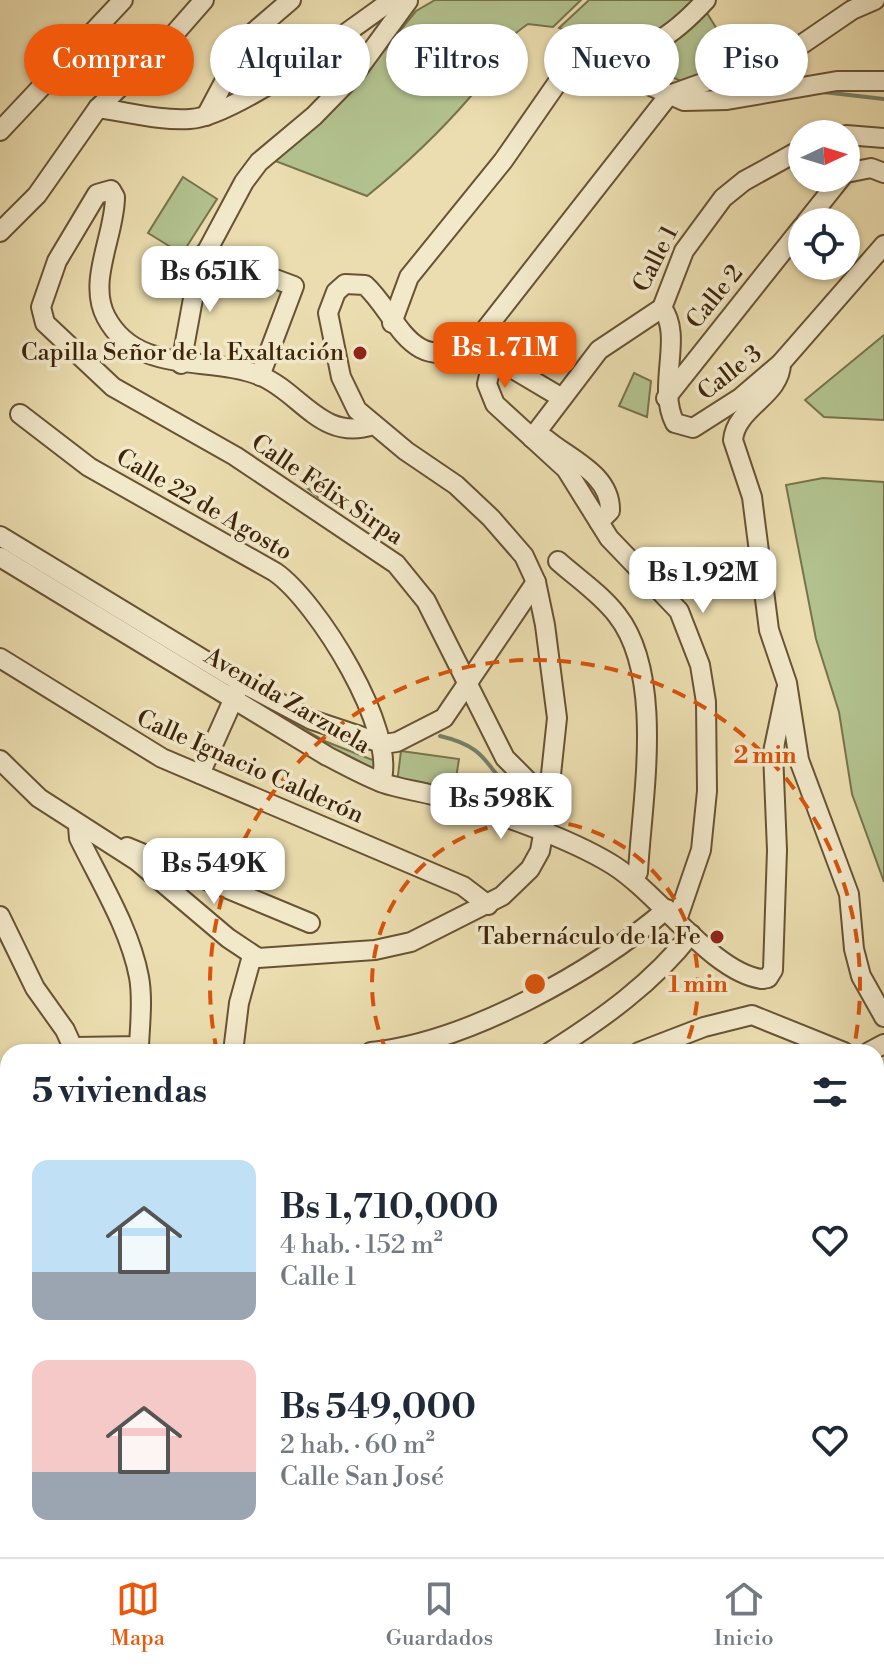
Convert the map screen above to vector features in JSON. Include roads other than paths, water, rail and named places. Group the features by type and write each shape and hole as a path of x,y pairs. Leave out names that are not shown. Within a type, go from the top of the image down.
{"street":[{"path":"0,232 37,195 98,108 169,40 204,0"},
{"path":"206,116 248,37 291,0"},
{"path":"98,108 157,117 191,119 206,116 228,107 403,0"},
{"path":"373,425 353,428 319,421 260,376 181,364 194,288 205,253 259,162 314,116 354,75 403,0"},
{"path":"679,29 706,0"},
{"path":"679,91 792,51 852,10 875,0"},
{"path":"0,131 118,9"},
{"path":"672,96 684,101 706,101 837,81 884,81"},
{"path":"392,323 409,277 503,161 547,96"},
{"path":"0,760 39,798 118,849 252,956 276,958 396,947 429,935 488,905 521,882 540,851 550,793 557,718 550,652 536,582 524,556 491,518 433,466 406,451 357,410 341,377 328,313 331,301 345,284 365,285 392,323 423,349 445,351 474,344 668,96"},
{"path":"860,136 884,138"},
{"name":"Calle 1","path":"534,434 599,350 662,308 684,251 723,198 744,181 788,157"},
{"path":"860,170 871,168 884,173"},
{"name":"Calle Félix Sirpa","path":"181,364 143,352 123,338 105,315 100,290 115,197 111,190 103,190 87,209 57,261 41,307 45,323 57,338 113,387 235,456 396,564 426,601 505,758 530,783 550,793"},
{"path":"817,208 830,192"},
{"name":"Calle 2","path":"666,398 788,245"},
{"name":"Calle 3","path":"662,308 667,314 670,345 666,398 675,423 693,428 740,398 781,363 884,245"},
{"path":"205,253 294,286 260,376"},
{"path":"474,344 562,398"},
{"path":"418,1044 479,1021 559,984 675,915 701,850 707,791 706,702 700,665 679,611 609,538 599,522 610,511 610,501 592,472 495,404 487,384 493,358"},
{"path":"781,363 780,376 743,415 733,440 752,497 771,644 787,683 799,760 849,894 858,967 870,997 884,1017"},
{"name":"Calle 22 de Agosto","path":"20,414 89,467 289,583 332,639 374,717 384,744"},
{"name":"Avenida Zarzuela","path":"0,536 237,691 301,743 381,782 437,796 575,843 636,876"},
{"name":"Avenida Zarzuela","path":"0,557 237,691 335,730 384,744 397,742 444,718 536,582"},
{"path":"558,561 617,615 636,654 642,681 645,756 636,876"},
{"name":"Calle Ignacio Calderón","path":"0,658 133,742 200,774 463,886 488,905"},
{"path":"766,977 777,850 773,752 787,683"},
{"path":"200,774 237,691"},
{"path":"381,782 385,765 384,744"},
{"path":"547,812 636,876 691,934 744,977 766,977"},
{"path":"78,826 79,838 124,932 139,975 139,1044"},
{"path":"118,849 128,847 173,864 310,923"},
{"path":"675,915 738,966 766,977"},
{"path":"0,916 35,988 71,1044"},
{"path":"561,1044 635,991 667,963 691,934"},
{"path":"234,1044 239,1003 252,956"},
{"path":"661,1044 725,1021 757,1015 825,1044"}],"waterway":[{"path":"823,92 884,99"},
{"path":"440,736 479,753 518,797 541,808"}],"place":[{"name":"Capilla Señor de la Exaltación","path":"360,353"},
{"name":"Tabernáculo de la Fe","path":"717,937"}]}
